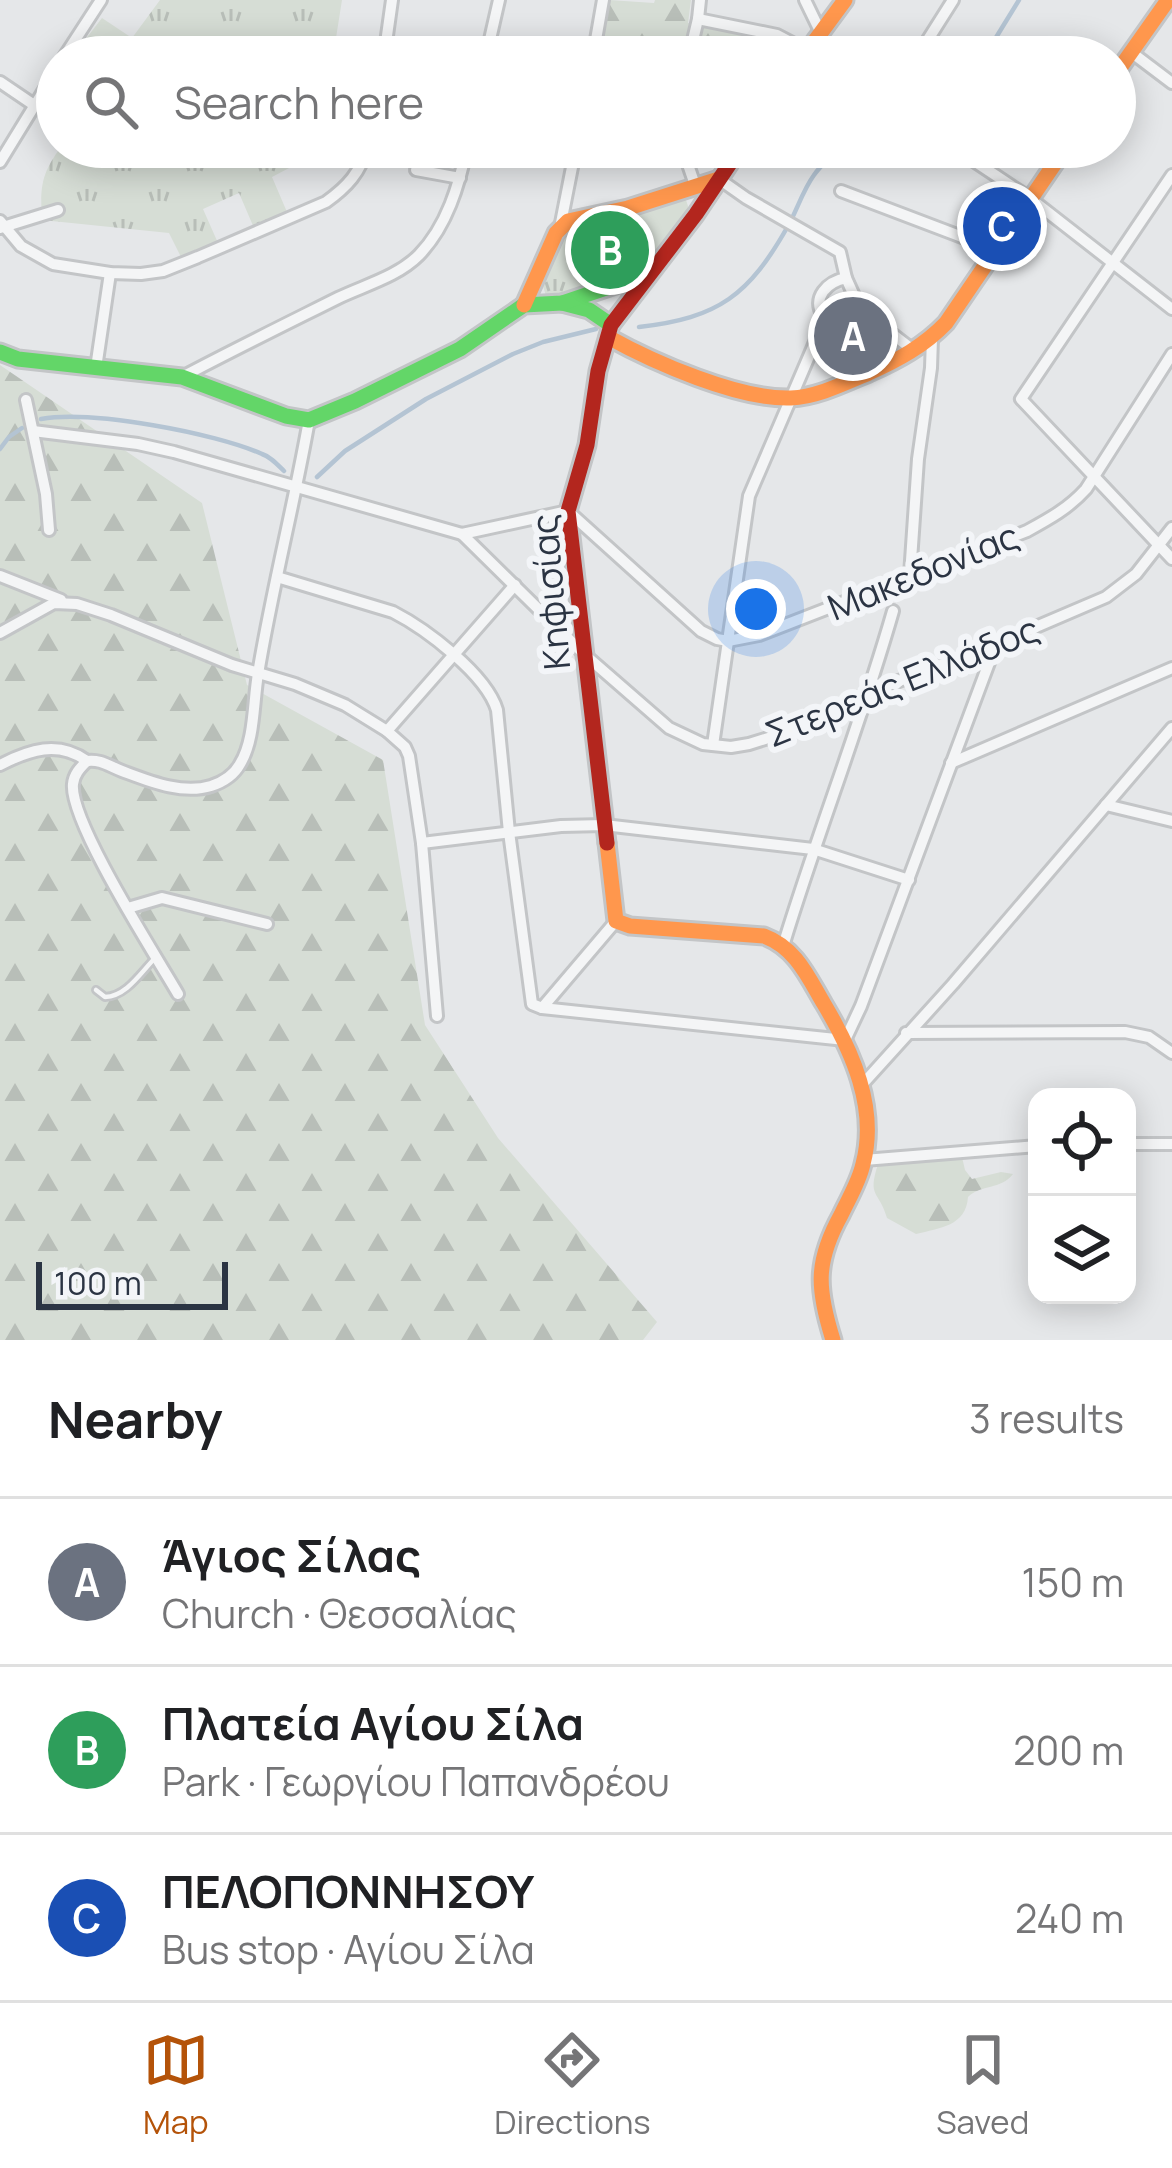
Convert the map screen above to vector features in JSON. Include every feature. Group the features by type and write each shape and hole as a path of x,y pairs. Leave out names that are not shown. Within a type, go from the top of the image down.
{"street":[{"path":"77,36 100,0"},
{"path":"387,36 392,0"},
{"path":"491,36 499,0"},
{"path":"597,36 603,0"},
{"path":"694,36 700,0"},
{"path":"805,0 821,33"},
{"path":"820,36 844,0"},
{"path":"930,36 952,0"},
{"path":"1136,45 1168,0"},
{"path":"698,19 778,36"},
{"path":"1136,56 1172,83"},
{"path":"0,82 34,105"},
{"path":"0,162 36,102"},
{"path":"1,226 22,246 53,264 110,273 163,271 326,202 359,168"},
{"path":"182,377 396,273 436,232 462,168"},
{"path":"0,352 18,359 182,377 309,420 460,349 524,305 560,228 572,168"},
{"path":"689,168 695,185"},
{"name":"Κηφισίας","path":"616,921 568,511 587,446 598,371 610,331 727,168"},
{"path":"984,168 1172,309"},
{"path":"562,303 603,317 610,331 640,355 758,395 792,398 836,386 932,338 951,318 1052,168"},
{"path":"416,170 460,178"},
{"path":"1172,175 1022,399 1172,559"},
{"path":"560,228 568,220 628,208 719,179 841,252 857,305 914,350"},
{"path":"841,190 999,250"},
{"path":"1,226 58,210"},
{"path":"96,368 110,273"},
{"path":"524,305 562,303 649,274"},
{"path":"33,431 154,447 462,534 584,654 669,728 712,745 749,496 823,316 821,293 846,278"},
{"path":"823,316 847,313 857,305"},
{"path":"910,575 932,338"},
{"name":"Μακεδονίας","path":"728,641 759,635 1051,519 1073,503 1172,354"},
{"path":"26,400 49,530"},
{"path":"178,994 112,883 74,799 73,780 87,761 98,760 182,789 200,789 230,777 241,763 309,420"},
{"path":"462,534 568,511 701,631 728,641"},
{"name":"Στερεάς Ελλάδος","path":"712,745 731,747 765,740 1120,589 1172,528"},
{"path":"0,576 345,704 405,747 422,843 437,1016"},
{"path":"277,577 410,621 489,691 497,710 532,1004 845,1040"},
{"path":"387,731 514,585"},
{"path":"0,633 64,601"},
{"path":"784,943 893,611"},
{"path":"845,1040 996,644"},
{"path":"951,763 1172,668"},
{"path":"860,1088 1172,728"},
{"path":"0,765 35,748 78,754 87,761"},
{"path":"1106,805 1172,821"},
{"path":"422,843 604,825 813,849 909,880"},
{"path":"128,908 161,898 267,924"},
{"path":"539,1008 616,921 629,926 764,936 784,943 845,1040 866,1125 864,1160 821,1256 820,1294 833,1340"},
{"path":"906,1033 1125,1032 1149,1037 1172,1053"},
{"path":"1136,1144 1172,1144"},
{"path":"864,1160 1028,1147"}],"lane":[{"path":"96,990 105,997 116,996 156,958"}],"green space":[{"path":"160,0 342,0 336,36 133,36"},
{"path":"609,0 691,0 688,23 756,36 604,36"},
{"path":"102,18 129,36 88,36"},
{"path":"48,168 289,168 272,177 287,212 254,228 239,193 203,209 218,243 182,259 169,233 42,220"},
{"path":"674,196 686,200 689,209 666,244 633,272 556,298 546,296 543,286 562,242 573,230 638,213"},
{"path":"0,365 202,503 247,685 383,760 425,1025 498,1138 657,1322 643,1340 0,1340"},
{"path":"962,1157 972,1179 1013,1174 1003,1183 973,1193 957,1220 942,1227 916,1234 887,1218 874,1189 878,1164"}],"waterway":[{"path":"997,36 1019,0"},
{"path":"639,327 691,317 745,286 774,250 820,168"},
{"path":"317,477 345,451 426,399 513,354 596,329"},
{"path":"41,419 90,418 185,431 262,454 284,471"},
{"path":"0,449 22,428"}],"traffic: fast":[{"path":"0,352 18,359 182,377 309,420 460,349 524,305 562,303 648,274"},
{"path":"562,303 589,310 611,325"}],"traffic: slow":[{"path":"818,36 845,0"},
{"path":"1136,45 1168,0"},
{"path":"608,337 672,368 747,393 791,398 841,385 900,358 946,323 1052,168"},
{"path":"524,305 556,233 568,221 719,179"},
{"path":"607,843 616,921 775,941 800,964 844,1041 865,1101 867,1143 859,1177 823,1262 824,1306 833,1340"}],"traffic: jam":[{"path":"607,843 568,511 587,445 598,371 611,325 727,168"}],"place":[{"name":"ΠΕΛΟΠΟΝΝΗΣΟΥ","path":"1002,226"},
{"name":"Πλατεία Αγίου Σίλα","path":"610,250"},
{"name":"Άγιος Σίλας","path":"853,336"}]}
